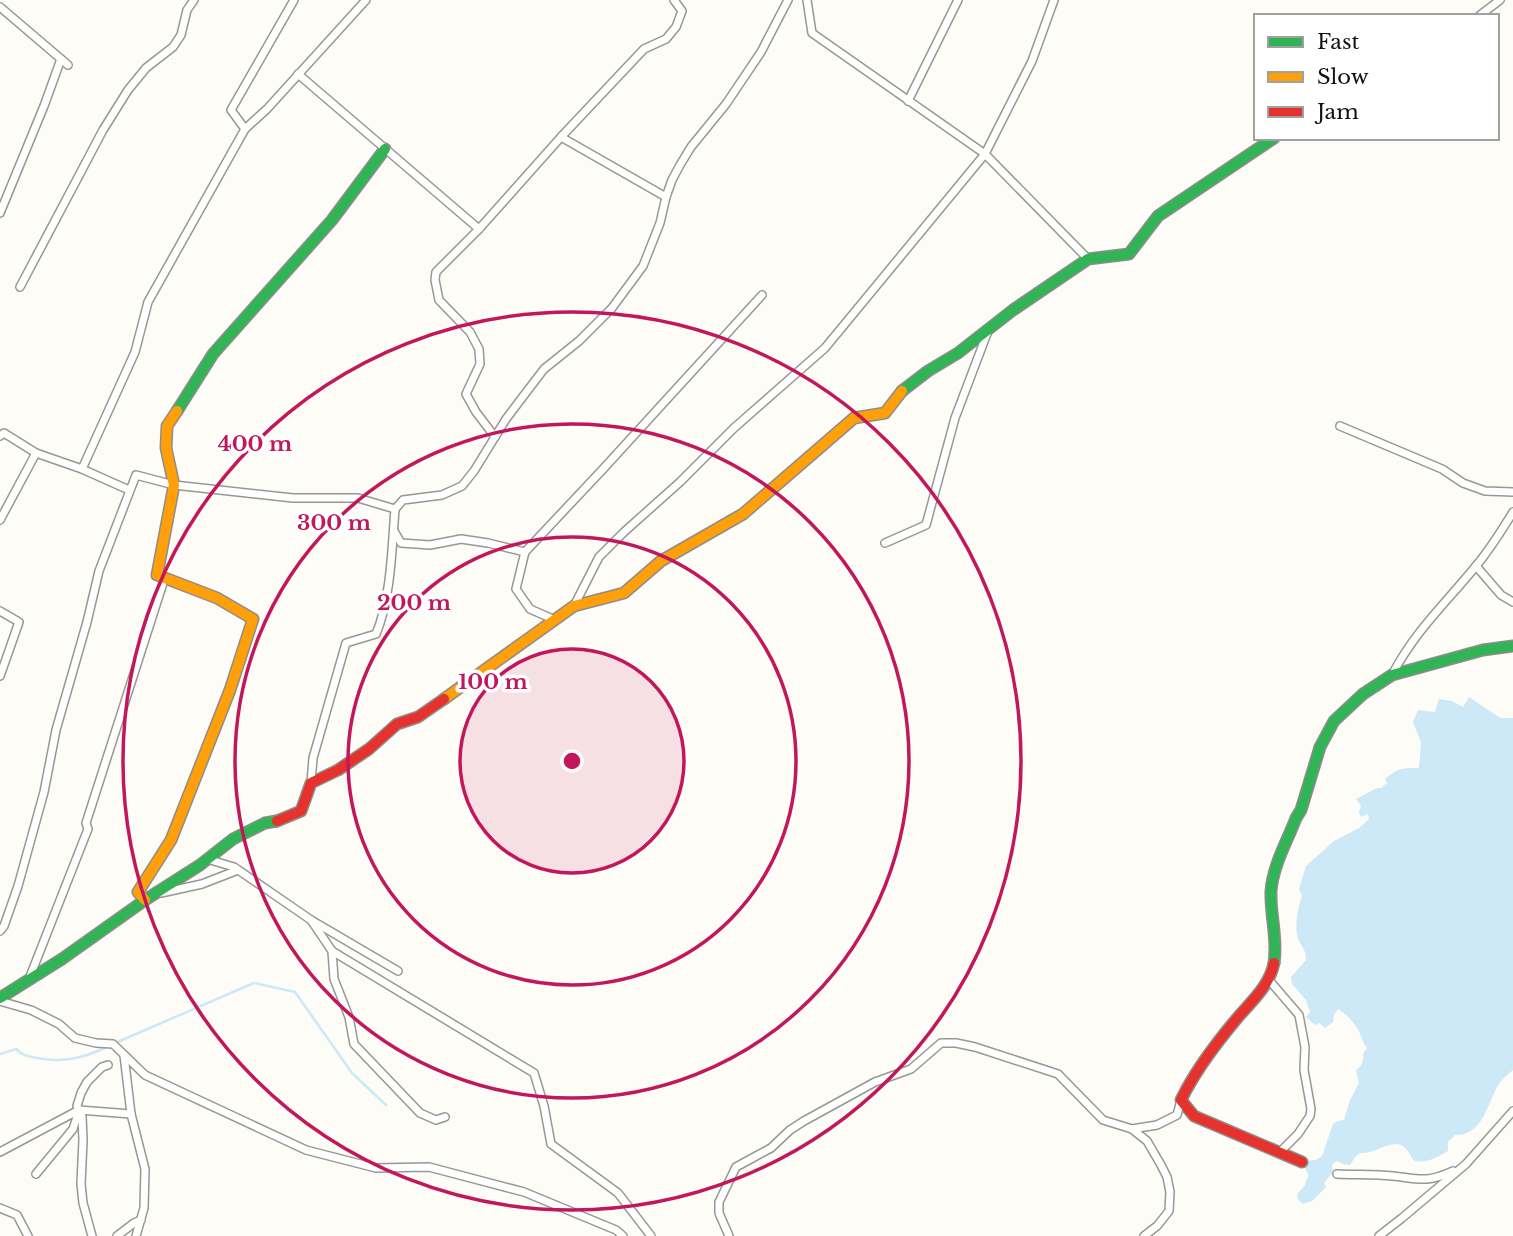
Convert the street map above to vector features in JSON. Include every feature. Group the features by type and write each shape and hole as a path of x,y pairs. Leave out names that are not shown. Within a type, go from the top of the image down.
{"street":[{"path":"20,286 109,120 146,68 173,47 181,35 187,9 194,0"},
{"path":"245,129 232,110 293,0"},
{"path":"82,469 135,352 148,302 245,129 366,0"},
{"path":"495,437 466,394 480,364 479,349 470,332 439,300 436,272 479,229 644,49 666,39 676,27 682,11 674,0"},
{"path":"0,999 233,839 265,823 278,821 301,811 311,783 313,758 346,643 376,634 382,620 392,557 395,509 403,500 442,495 462,486 506,419 544,369 579,341 612,308 643,266 660,223 672,180 691,147 726,104 761,52 788,0"},
{"path":"807,0 812,33 985,154 1088,260"},
{"path":"908,101 958,0"},
{"path":"574,606 599,557 734,428 825,348 985,154 1032,61 1054,0"},
{"path":"1482,14 1500,0"},
{"path":"0,7 68,65"},
{"path":"0,213 61,59"},
{"path":"298,74 479,229"},
{"path":"561,137 666,197"},
{"path":"311,783 338,770 369,749 397,724 418,717 439,703 574,606 624,593 661,561 743,514 854,418 885,413 902,391 928,371 1088,260 1129,254 1158,216 1270,140"},
{"path":"238,870 202,884 149,897 138,892 171,840 230,690 253,619 217,598 157,575 174,485 166,448 167,426 213,354 332,220 385,149"},
{"path":"555,620 530,609 516,589 525,552 762,295"},
{"path":"886,544 926,525 955,418 989,328"},
{"path":"1340,426 1442,469 1463,483 1485,491 1513,492"},
{"path":"0,436 4,433 36,453 82,469 129,490"},
{"path":"0,520 36,453"},
{"path":"0,931 18,886 99,571 136,475 174,485 293,498 358,499 395,509"},
{"path":"1392,675 1413,639 1476,566 1513,512"},
{"path":"393,530 401,543 430,545 461,539 525,552"},
{"path":"1476,566 1501,595 1513,602"},
{"path":"29,979 88,829 86,823 165,577"},
{"path":"0,611 19,622 0,676"},
{"path":"1177,1115 1187,1086 1269,979 1275,960 1276,938 1271,902 1272,881 1301,810 1320,747 1334,721 1363,694 1392,675 1470,654 1513,646"},
{"path":"207,859 234,867 311,920 398,971"},
{"path":"311,920 332,951 534,1073 551,1144 618,1193 651,1236"},
{"path":"332,951 334,979 349,1017 354,1044 420,1114 436,1119 446,1117"},
{"path":"1269,979 1298,1015 1305,1047 1304,1070 1311,1109 1310,1116 1280,1152"},
{"path":"0,999 59,1024 75,1038 113,1044 145,1075 306,1150 376,1168 429,1167 524,1192 616,1230 623,1236"},
{"path":"729,1236 719,1213 719,1202 736,1167 771,1148 804,1121 875,1082 911,1069 941,1043 975,1047 1058,1074 1103,1120 1132,1129 1147,1141 1167,1177 1170,1192 1169,1211 1157,1226 1144,1236"},
{"path":"124,1054 131,1114 145,1169 144,1208 136,1236"},
{"path":"92,1236 82,1194 82,1116 77,1106 81,1093 102,1067 108,1065"},
{"path":"1181,1100 1194,1116"},
{"path":"0,1152 79,1110 131,1114"},
{"path":"36,1174 74,1129 79,1110"},
{"path":"1379,1236 1466,1164 1513,1111"},
{"path":"1132,1129 1157,1125 1177,1115 1194,1116 1302,1162"},
{"path":"1147,1141 1147,1137 1157,1125"},
{"path":"1336,1174 1394,1176 1419,1180 1440,1177 1460,1168"},
{"path":"0,1208 17,1214 28,1236"},
{"path":"117,1236 141,1220"}],"water":[{"path":"1469,697 1500,718 1513,718 1513,1070 1499,1084 1477,1126 1464,1134 1455,1135 1448,1142 1448,1151 1422,1162 1413,1160 1408,1151 1396,1144 1360,1153 1350,1165 1336,1161 1332,1165 1333,1172 1324,1183 1326,1187 1312,1201 1303,1204 1297,1196 1309,1176 1304,1166 1306,1161 1322,1156 1333,1124 1344,1120 1359,1083 1356,1070 1362,1064 1367,1048 1355,1025 1338,1009 1333,1022 1325,1028 1319,1023 1315,1025 1306,1017 1310,1012 1306,1000 1292,984 1291,977 1306,960 1296,929 1302,896 1299,889 1306,866 1334,841 1359,828 1369,819 1368,814 1361,817 1361,806 1356,799 1381,788 1387,783 1385,779 1397,771 1419,768 1421,742 1413,722 1418,710 1435,712 1439,699 1452,701 1463,707"}],"waterway":[{"path":"115,1043 254,983 295,992 352,1073 386,1105"},
{"path":"0,1054 16,1049 30,1057 65,1060 91,1054 109,1046"}],"traffic: fast":[{"path":"902,391 1088,259 1129,254 1158,216 1271,140"},
{"path":"177,411 213,354 332,220 385,149"},
{"path":"1274,963 1271,891 1274,872 1301,810 1320,747 1334,721 1363,694 1392,675 1483,650 1513,646"},
{"path":"0,998 200,865 233,839 265,823 277,821"}],"traffic: slow":[{"path":"444,699 574,606 624,593 661,561 743,514 854,418 885,413 902,391"},
{"path":"145,900 138,892 171,840 230,690 253,619 217,598 157,575 174,485 166,448 167,426 177,411"}],"traffic: jam":[{"path":"277,821 301,811 311,783 338,770 369,749 397,724 418,717 444,699"},
{"path":"1274,963 1263,988 1212,1050 1181,1100 1194,1116 1302,1162"}]}
